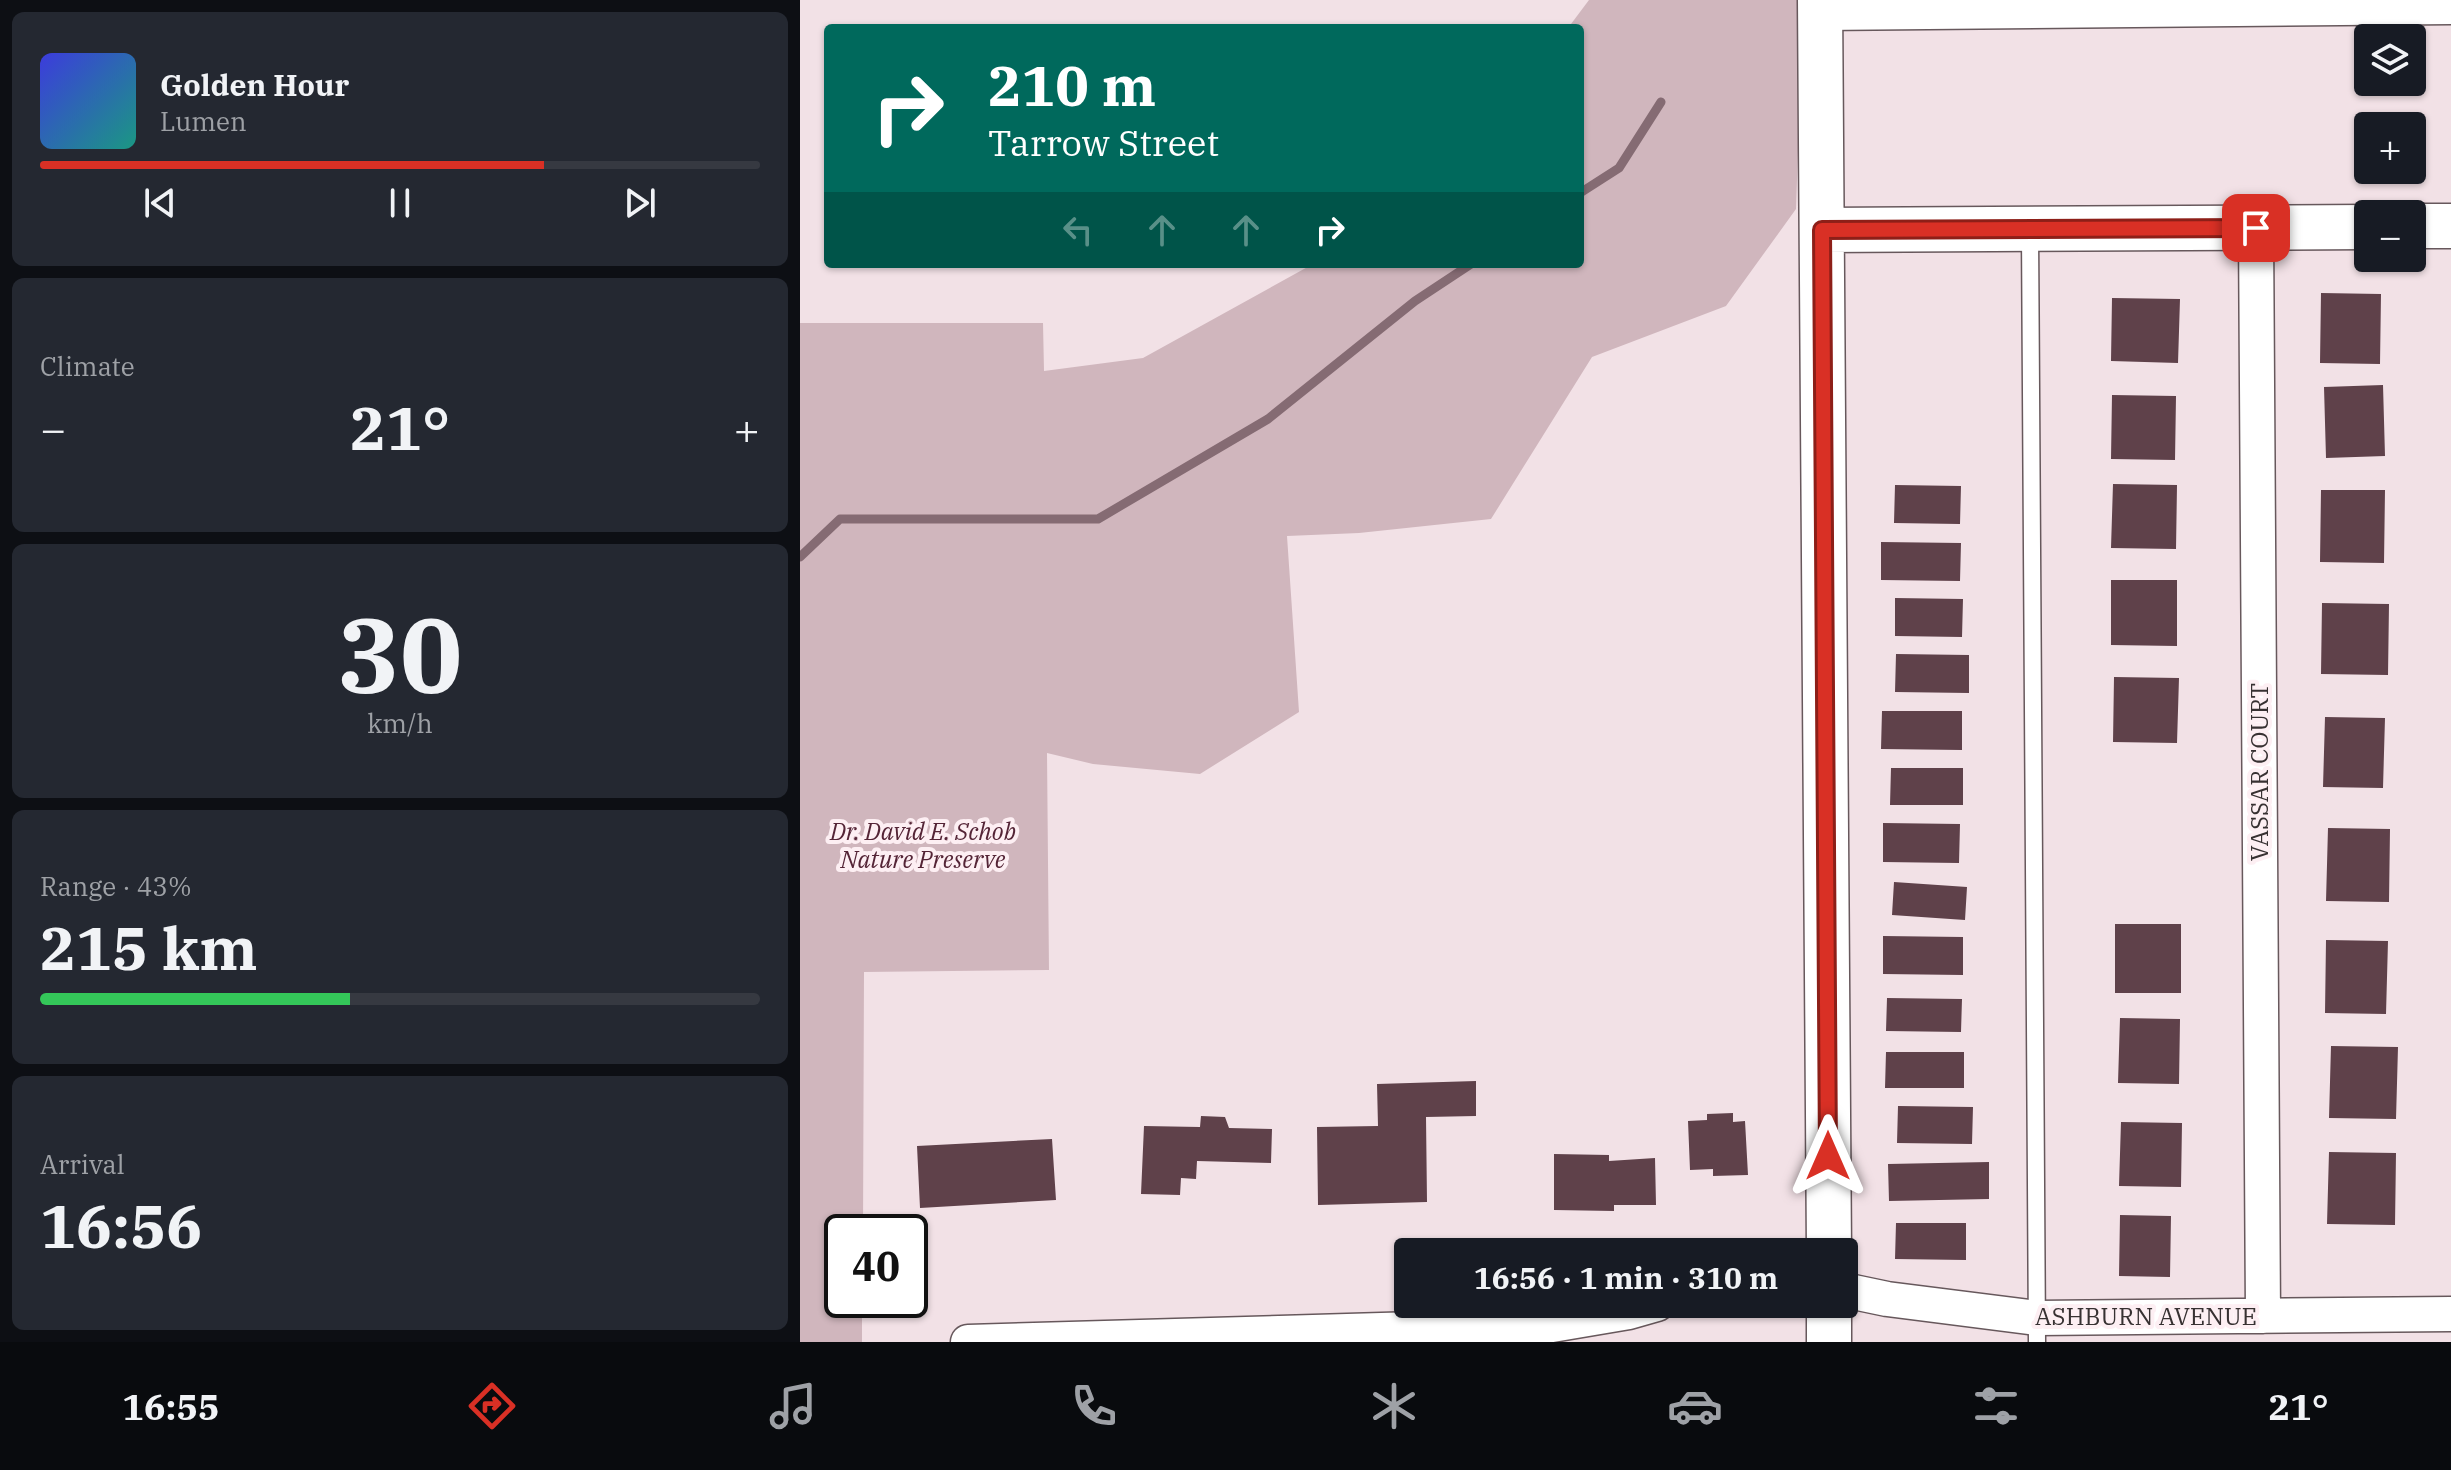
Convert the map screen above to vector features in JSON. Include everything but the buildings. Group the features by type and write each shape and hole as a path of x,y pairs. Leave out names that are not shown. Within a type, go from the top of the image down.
{"street":[{"path":"1829,1238 1820,6 2451,7"},
{"path":"2426,226 2451,226"},
{"path":"1822,230 2354,227"},
{"name":"VASSAR COURT","path":"2256,228 2263,1316"},
{"name":"ASHBURN AVENUE","path":"1858,1293 2037,1330 2263,1316 2451,1314"},
{"path":"968,1342 1552,1325 1593,1318"},
{"path":"1829,1318 1829,1342"}],"lane":[{"path":"2030,229 2037,1330"}],"green space":[{"name":"Dr. David E. Schob Nature Preserve","path":"1589,0 1797,0 1802,34 1796,209 1726,306 1592,357 1491,519 1359,533 1287,536 1299,712 1200,774 1093,764 1047,753 1049,970 864,972 863,1214 824,1214 824,1318 862,1318 862,1342 800,1342 800,323 1043,323 1044,371 1143,358 1306,268 1584,268 1584,24 1571,24"}],"waterway":[{"path":"1584,190 1619,168 1661,102"},
{"path":"800,557 840,519 1098,519 1268,419 1415,301 1465,268"}],"route":[{"path":"1828,1156 1822,230 2256,228"}]}
